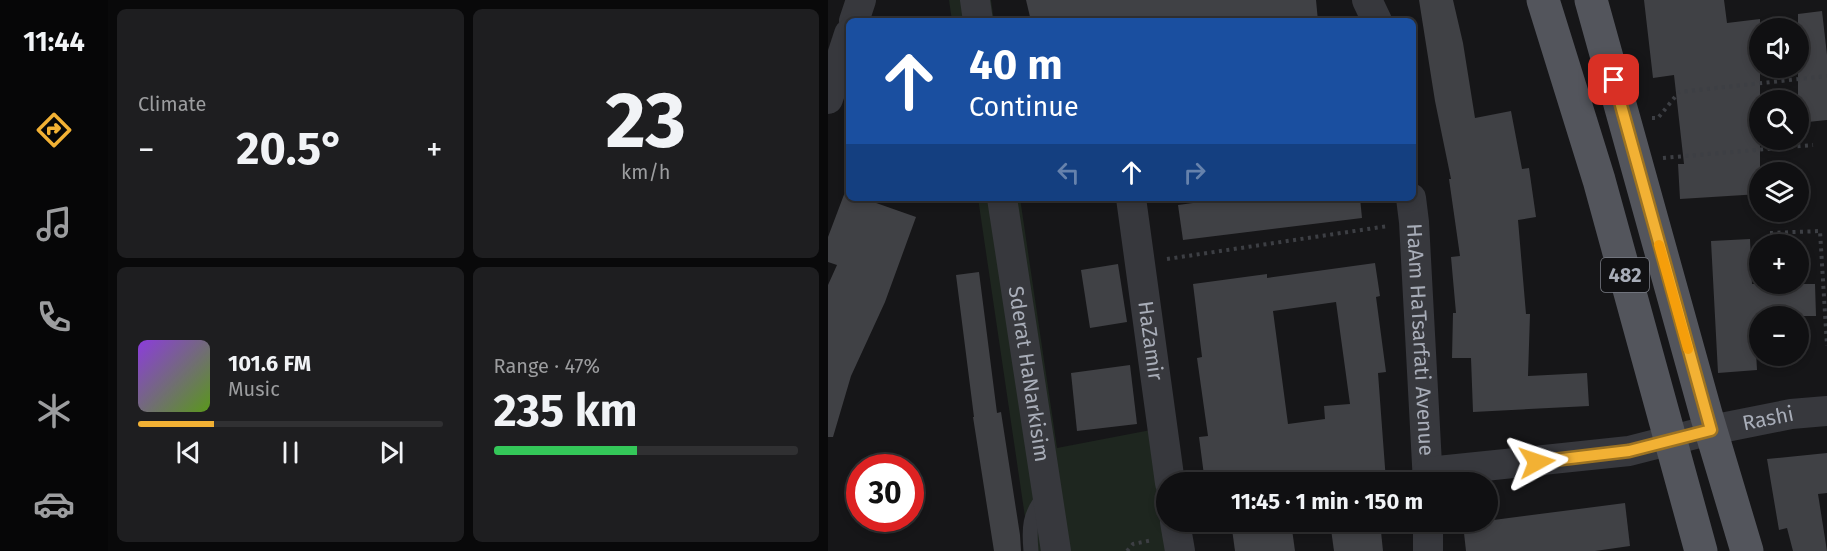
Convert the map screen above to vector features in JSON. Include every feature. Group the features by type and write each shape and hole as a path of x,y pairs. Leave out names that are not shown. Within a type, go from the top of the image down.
{"main road":[{"name":"482","path":"1543,0 1599,180 1701,551"},
{"name":"482","path":"1591,0 1747,551"}],"street":[{"path":"855,18 861,0"},
{"path":"975,0 978,18"},
{"path":"1368,0 1376,18"},
{"path":"828,99 846,43"},
{"name":"Sderat HaNarkisim","path":"1002,201 1056,551"},
{"name":"HaZamir","path":"1131,201 1168,472"},
{"name":"HaAm HaTsarfati Avenue","path":"1412,210 1428,472"},
{"name":"Rashi","path":"1474,472 1619,453 1711,430 1791,414 1827,411"},
{"path":"1177,532 1180,551"},
{"path":"1428,532 1428,551"}],"lane":[{"path":"1031,551 1029,524 1040,502 1047,494"}],"path":[{"path":"1626,120 1658,118 1679,92 1827,76"},
{"path":"1661,158 1813,145"},
{"path":"1140,263 1412,210"},
{"path":"1770,232 1820,231 1827,346"}],"shaded area":[{"path":"949,0 991,0 994,18 952,18"},
{"path":"978,201 1020,201 1057,448 1156,429 1162,472 1156,472 1156,532 1170,532 1173,551 1030,551"}],"building":[{"path":"1026,0 1316,0 1318,18 1030,18"},
{"path":"1419,0 1453,0 1463,43 1475,118 1511,111 1522,169 1529,168 1536,217 1518,220 1526,314 1530,314 1528,376 1587,373 1589,406 1473,412 1471,358 1452,358 1453,313 1456,313 1451,257 1460,256 1449,179 1451,179 1435,101"},
{"path":"1644,0 1724,0 1727,23 1749,20 1749,78 1760,78 1760,90 1749,90 1749,150 1760,150 1760,162 1749,162 1749,195 1680,199 1678,164 1684,164 1674,75 1653,78"},
{"path":"1822,11 1827,55 1827,120 1809,122 1809,90 1798,90 1798,78 1809,78 1809,18 1798,18 1798,14"},
{"path":"845,192 846,201 871,201 916,217 885,302 851,376 833,437 828,437 828,285 837,265 828,262 828,237"},
{"path":"1208,201 1360,201 1362,218 1183,240 1178,205"},
{"path":"1749,239 1749,294 1809,294 1809,284 1815,284 1816,316 1809,316 1809,306 1749,306 1749,366 1757,366 1757,370 1718,373 1711,241"},
{"path":"1375,263 1380,296 1376,297 1386,372 1378,373 1385,472 1204,472 1199,437 1208,436 1197,358 1202,357 1193,284 1267,274 1267,278","holes":["1336,302 1350,404 1324,406 1325,419 1288,424 1273,311"]},
{"path":"1118,264 1127,322 1090,328 1081,270"},
{"path":"979,272 997,413 1001,412 1021,551 994,551 973,417 956,275"},
{"path":"1130,365 1137,424 1077,431 1071,373"},
{"path":"1827,453 1827,493 1818,494 1827,551 1793,551 1787,528 1779,530 1767,459"},
{"path":"1625,503 1630,546 1595,551 1466,551 1464,532 1498,532 1498,519"},
{"path":"1232,532 1292,532 1295,551 1235,551"},
{"path":"1331,532 1381,532 1383,551 1334,551"}],"slow traffic":[{"path":"1659,245 1688,349"}],"route":[{"path":"1537,462 1629,451 1711,430 1614,80"}]}
